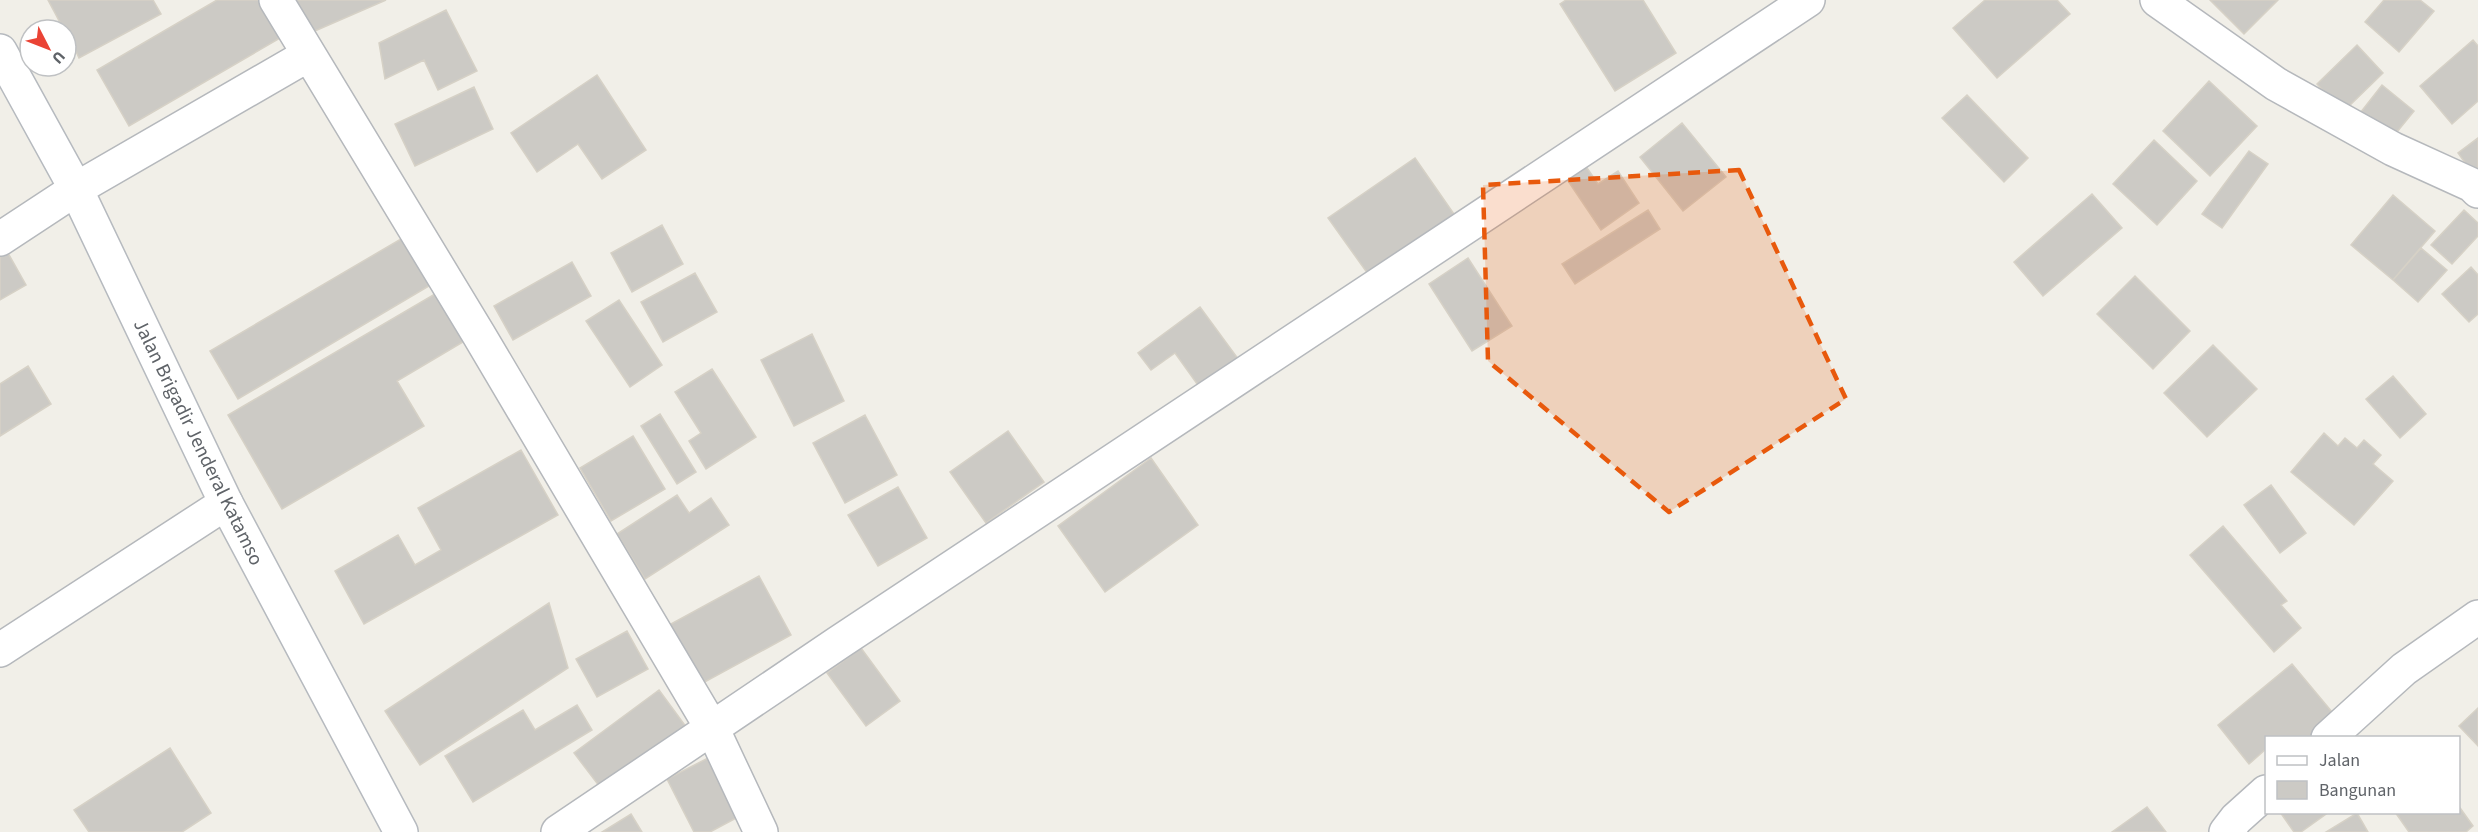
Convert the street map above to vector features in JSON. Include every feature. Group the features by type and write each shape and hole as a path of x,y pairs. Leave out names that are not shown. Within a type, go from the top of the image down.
{"street":[{"path":"276,0 479,335 713,729 761,832"},
{"path":"558,832 838,643 1808,0"},
{"path":"2157,0 2276,84 2393,150 2472,185 2478,191"},
{"name":"Jalan Brigadir Jenderal Katamso","path":"0,51 76,189 226,503 401,832"},
{"path":"0,239 76,189 308,55"},
{"path":"0,650 226,503"},
{"path":"2330,736 2404,669 2478,617"},
{"path":"2226,832 2236,819 2265,793"}],"highlighted area":[{"path":"1739,170 1846,399 1669,512 1488,361 1483,185"}],"building":[{"path":"48,0 153,0 161,14 79,58 78,18 58,18"},
{"path":"217,0 267,0 287,34 129,126 97,70"},
{"path":"293,0 386,0 308,34"},
{"path":"1566,0 1643,0 1676,53 1615,91 1560,4"},
{"path":"1985,0 2057,0 2070,14 1997,78 1953,28"},
{"path":"2210,0 2278,0 2244,34"},
{"path":"2384,0 2420,0 2434,11 2399,52 2365,22"},
{"path":"446,10 477,71 438,90 424,60 385,79 379,43"},
{"path":"2473,40 2478,46 2478,101 2452,124 2420,86"},
{"path":"2357,45 2383,73 2343,112 2317,84"},
{"path":"597,75 646,150 602,179 578,144 537,172 511,133"},
{"path":"2209,81 2257,126 2210,176 2163,131"},
{"path":"2382,85 2414,111 2388,143 2357,117"},
{"path":"474,87 493,129 415,166 395,124"},
{"path":"1967,95 2028,158 2004,182 1942,118"},
{"path":"1682,123 1726,177 1683,211 1640,157"},
{"path":"2478,138 2478,181 2458,153"},
{"path":"2154,140 2197,181 2157,225 2113,184"},
{"path":"2249,151 2268,164 2222,228 2202,214"},
{"path":"1415,158 1454,214 1368,274 1328,218"},
{"path":"1585,165 1598,184 1618,171 1639,203 1601,230 1566,178"},
{"path":"2092,194 2122,228 2043,296 2014,262"},
{"path":"2393,195 2435,231 2393,280 2351,245"},
{"path":"1648,210 1660,229 1575,284 1562,264"},
{"path":"2464,210 2478,223 2478,236 2452,264 2431,245"},
{"path":"662,225 683,264 632,292 611,253"},
{"path":"406,236 434,283 238,399 210,351"},
{"path":"2421,248 2447,270 2418,302 2393,280"},
{"path":"8,253 26,285 0,300 0,257"},
{"path":"1468,258 1512,326 1472,351 1429,284"},
{"path":"572,262 591,296 513,340 494,306"},
{"path":"2471,267 2478,275 2478,314 2469,322 2442,294"},
{"path":"695,273 717,312 663,342 641,302"},
{"path":"2135,276 2190,331 2153,369 2097,314"},
{"path":"440,291 468,339 397,381 424,426 282,509 228,415"},
{"path":"619,300 662,365 630,387 586,321"},
{"path":"1200,307 1239,360 1200,388 1175,353 1151,370 1138,353"},
{"path":"812,334 844,401 794,426 761,360"},
{"path":"2213,345 2257,389 2207,437 2164,393"},
{"path":"28,366 51,404 0,436 0,384"},
{"path":"712,369 756,437 706,469 689,441 701,433 675,392"},
{"path":"2393,376 2426,414 2400,438 2366,399"},
{"path":"660,414 696,472 677,484 641,426"},
{"path":"865,415 897,475 845,503 813,443"},
{"path":"1008,431 1044,482 986,523 950,472"},
{"path":"2324,433 2338,446 2345,438 2357,448 2364,440 2381,455 2373,464 2393,481 2354,525 2291,472"},
{"path":"633,436 665,489 611,521 580,468"},
{"path":"521,450 558,515 364,624 335,571 398,535 415,565 441,550 418,508"},
{"path":"1151,458 1198,525 1105,592 1058,526"},
{"path":"2271,485 2306,533 2280,553 2244,505"},
{"path":"898,487 927,538 878,566 848,515"},
{"path":"677,495 689,513 711,498 729,525 645,579 617,534"},
{"path":"2223,526 2287,601 2281,605 2301,628 2274,652 2190,555"},
{"path":"759,576 791,635 701,684 669,625"},
{"path":"549,603 568,668 420,765 385,711"},
{"path":"627,631 648,669 597,697 576,659"},
{"path":"861,648 900,701 866,726 827,673"},
{"path":"2292,664 2337,718 2316,736 2265,736 2265,750 2249,764 2218,725"},
{"path":"659,690 687,728 603,791 574,753"},
{"path":"577,705 592,730 473,802 445,756 523,710 535,730"},
{"path":"2478,708 2478,746 2459,726"},
{"path":"170,748 211,813 182,832 89,832 74,810"},
{"path":"712,756 742,815 710,832 694,832 667,779"},
{"path":"2147,807 2166,832 2112,832"},
{"path":"2460,808 2473,826 2466,832 2409,832 2396,814 2460,814"},
{"path":"631,814 642,832 602,832"},
{"path":"2281,814 2326,814 2301,832 2294,832"},
{"path":"2358,814 2368,832 2326,832"}]}
